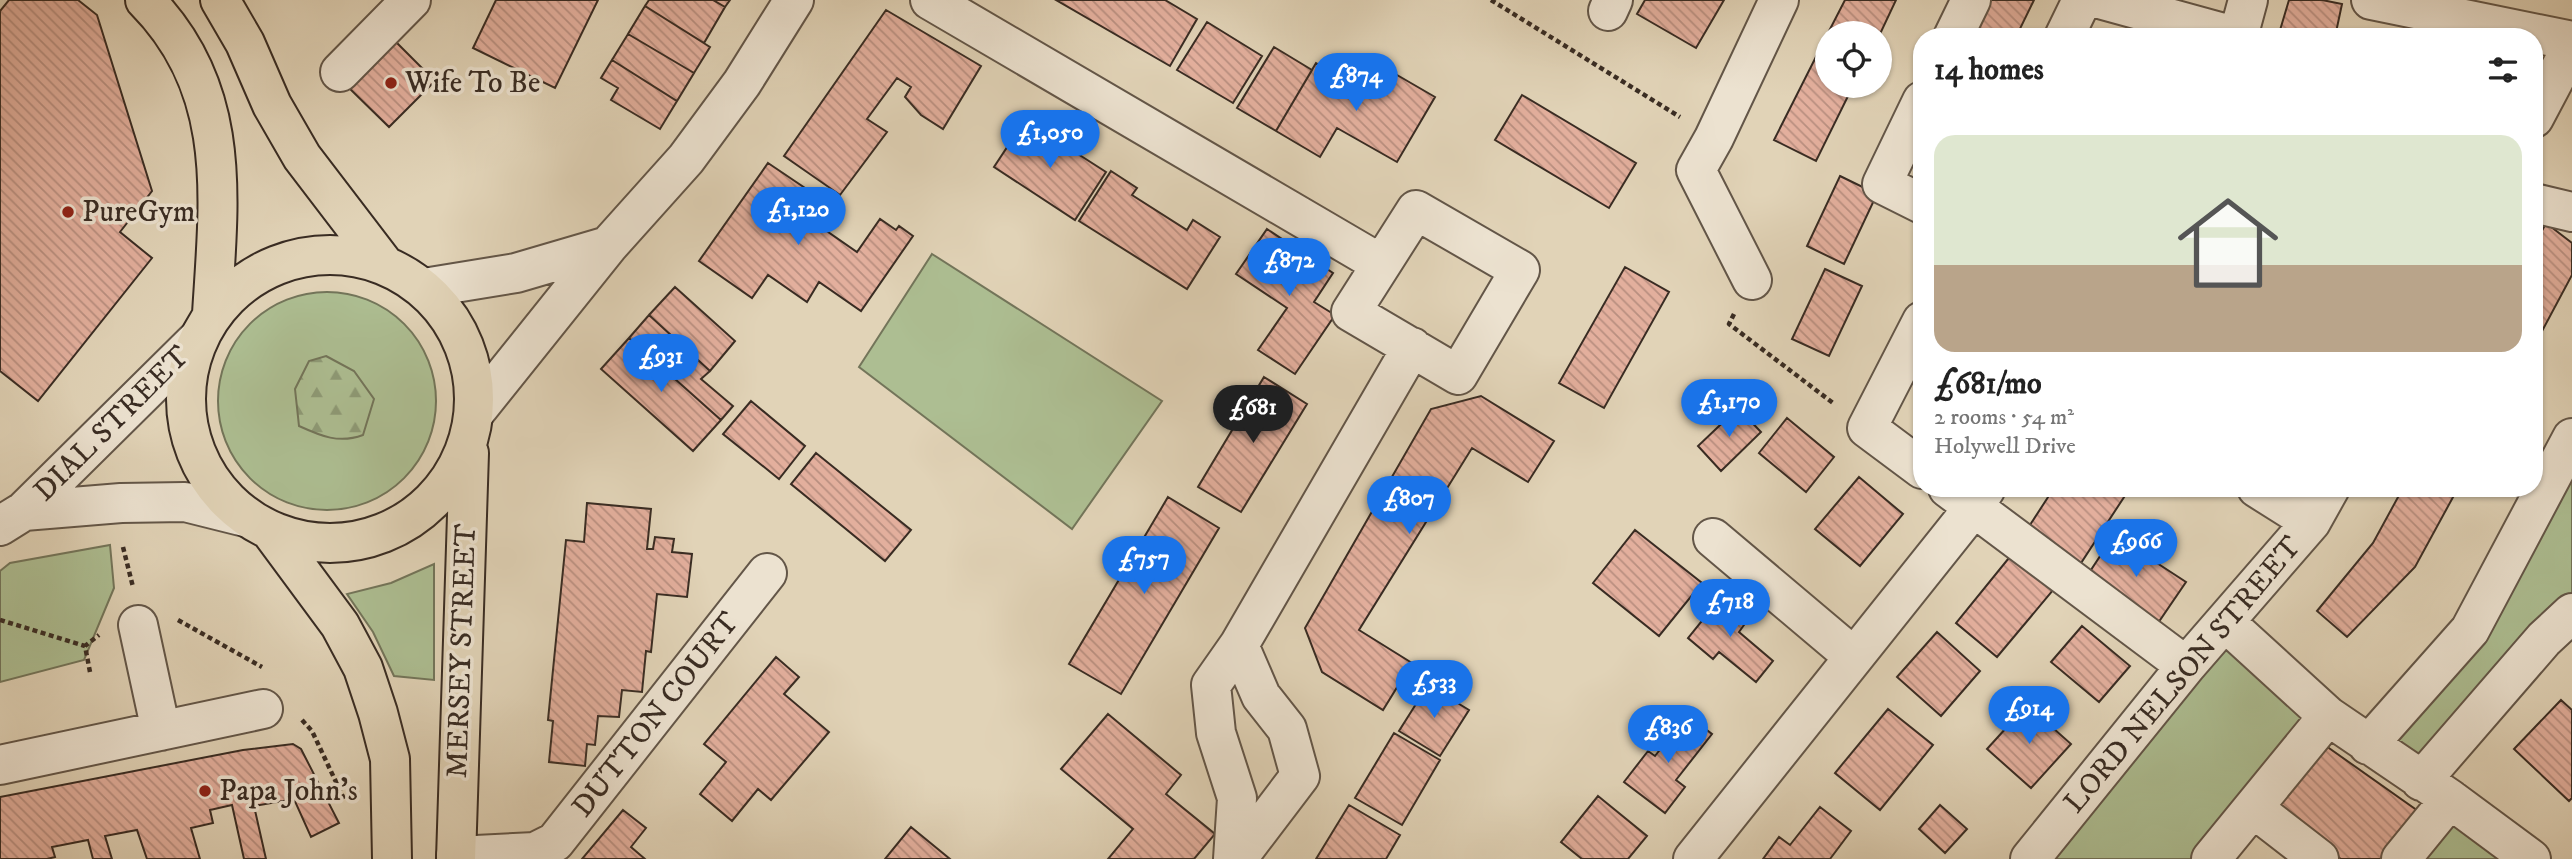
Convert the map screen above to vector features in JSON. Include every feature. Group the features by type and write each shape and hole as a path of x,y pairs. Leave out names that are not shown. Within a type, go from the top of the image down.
{"highway":[{"path":"145,0 165,20 200,81 215,139 217,228 205,326 186,386 189,436 210,482 259,525 340,625 363,668 379,713 390,759 392,859"},
{"path":"220,0 245,43 272,105 302,157 383,263"},
{"path":"205,326 246,281 289,259 336,253 383,263"},
{"name":"MERSEY STREET","path":"383,263 424,288 455,323 472,366 456,858"},
{"path":"259,525 320,544 368,540 411,520 447,487 472,428"}],"street":[{"path":"340,72 411,0"},
{"path":"472,428 608,246 686,159 742,83 794,0"},
{"path":"930,0 1381,264"},
{"path":"1752,280 1696,170 1714,138 1779,0"},
{"path":"1957,28 1970,0"},
{"path":"2068,28 2082,0"},
{"path":"2103,0 2205,28"},
{"path":"2240,28 2248,0"},
{"path":"2371,0 2417,24 2448,28"},
{"path":"2543,40 2572,44 2543,100"},
{"path":"1913,120 1882,184 1913,200"},
{"path":"2543,206 2572,212"},
{"path":"1416,210 1520,270 1458,375 1412,347 1351,312 1416,210"},
{"path":"424,288 516,273 608,246"},
{"name":"DIAL STREET","path":"12,519 205,326"},
{"path":"1913,339 1867,428 1913,462"},
{"path":"1235,859 1237,798 1216,733 1211,685 1239,645 1412,347"},
{"path":"2543,493 2572,438"},
{"path":"1693,859 1854,657 1968,497"},
{"path":"1972,497 2186,666"},
{"path":"2272,497 2311,522"},
{"name":"LORD NELSON STREET","path":"2043,855 2186,666 2311,522 2325,497"},
{"path":"2368,745 2470,630 2541,497"},
{"name":"DIAL STREET","path":"12,519 121,503 185,502 259,525"},
{"path":"1713,538 1854,657"},
{"name":"DUTTON COURT","path":"456,858 535,852 555,842 767,573"},
{"path":"136,609 161,730"},
{"path":"2401,859 2435,790 2544,639 2572,613"},
{"path":"2225,622 2328,716 2531,859"},
{"path":"1235,859 1300,776 1287,729 1261,696 1239,645"},
{"path":"0,765 263,709"},
{"path":"2211,859 2328,716"},
{"path":"2253,808 2319,859"}],"path":[{"path":"1491,0 1714,138"},
{"path":"1752,280 1728,324 1867,428"},
{"path":"123,547 136,609"},
{"path":"176,619 265,669"},
{"path":"0,620 85,646"},
{"path":"263,709 287,703 312,731 344,799"}],"green space":[{"path":"932,254 1162,401 1072,529 859,367"},
{"path":"338,292 369,300 388,310 404,324 418,340 428,359 436,401 428,443 418,462 404,478 388,492 369,502 338,510 316,510 285,502 266,492 236,462 226,443 220,422 218,390 226,359 236,340 266,310 285,300 306,294"},
{"path":"326,356 354,371 374,399 363,435 338,439 299,426 295,389 309,361"},
{"path":"2572,438 2572,613 2421,781 2368,745 2470,630"},
{"path":"110,545 114,588 84,660 0,682 0,571 10,563"},
{"path":"434,564 434,680 394,676 373,632 347,594 391,583"},
{"path":"2225,622 2328,716 2211,859 2058,859 2040,846"},
{"path":"2450,799 2531,859 2401,859"}],"building":[{"name":"PureGym","path":"9,0 78,0 97,15 152,191 120,232 152,258 38,401 0,371 0,11"},
{"path":"496,0 598,0 555,88 473,48"},
{"path":"649,0 713,0 725,7 704,43 645,6"},
{"path":"713,0 730,0 725,7"},
{"path":"1056,0 1165,0 1197,19 1170,66"},
{"path":"1645,0 1724,0 1696,48 1637,14"},
{"path":"1845,0 1896,0 1886,21 1834,21"},
{"path":"1986,0 2034,0 2020,28 1972,28"},
{"path":"2289,0 2322,0 2342,4 2337,28 2281,28"},
{"path":"645,6 710,47 694,73 628,34"},
{"path":"886,10 981,66 943,129 921,115 905,97 911,87 897,78 867,119 887,132 840,195 784,156"},
{"path":"1207,22 1262,56 1233,103 1177,70"},
{"path":"628,34 694,73 677,101 612,60"},
{"name":"Wife To Be","path":"393,39 435,81 389,127 347,86"},
{"path":"1274,47 1312,70 1276,131 1237,108"},
{"path":"1815,59 1815,98 1847,98 1816,161 1774,140"},
{"path":"612,60 677,101 660,129 611,100 618,88 601,78"},
{"path":"1316,63 1370,94 1385,68 1435,97 1397,162 1337,128 1320,157 1276,131"},
{"path":"1522,95 1636,163 1609,208 1495,140"},
{"path":"1025,120 1106,172 1075,220 994,167"},
{"path":"768,163 808,190 795,209 857,252 880,219 896,230 899,226 913,236 861,311 819,282 807,302 768,275 752,298 699,261"},
{"path":"1111,171 1137,188 1132,195 1187,230 1193,220 1220,237 1187,289 1079,221"},
{"path":"1840,176 1877,194 1844,264 1807,246"},
{"path":"2546,223 2572,243 2572,275 2543,329 2543,229"},
{"path":"1267,229 1333,273 1314,302 1335,315 1295,374 1258,350 1287,308 1236,274"},
{"path":"1625,267 1669,292 1604,408 1559,383"},
{"path":"1825,269 1862,286 1829,356 1792,339"},
{"path":"675,287 735,341 710,371 649,315"},
{"path":"649,315 710,371 701,379 733,406 721,420 629,338"},
{"path":"629,338 721,420 693,451 601,369"},
{"path":"1264,377 1307,404 1241,512 1198,487"},
{"path":"1481,396 1554,441 1528,482 1472,448 1359,630 1412,663 1383,710 1322,672 1305,628 1431,409"},
{"path":"751,401 805,446 779,479 723,434"},
{"path":"1738,408 1761,432 1721,471 1698,446"},
{"path":"1787,418 1834,457 1806,492 1759,453"},
{"path":"816,453 911,530 885,561 791,484"},
{"path":"1859,477 1903,514 1860,566 1815,529"},
{"path":"1168,497 1219,528 1121,694 1069,664"},
{"path":"2048,497 2124,497 2081,563 2028,528"},
{"path":"2398,497 2453,497 2415,567 2347,637 2317,611 2373,543"},
{"path":"587,503 651,509 647,549 653,549 655,537 674,539 672,552 692,554 687,597 657,594 651,652 646,651 642,692 622,690 619,717 598,716 595,745 587,744 585,766 549,762 553,721 548,720 566,540 584,542"},
{"path":"1635,530 1702,583 1659,636 1593,583"},
{"path":"2114,535 2186,582 2158,623 2087,576"},
{"path":"2017,548 2059,583 1997,657 1956,623"},
{"path":"1722,596 1749,618 1739,632 1773,661 1756,682 1719,652 1713,659 1688,638"},
{"path":"2082,626 2130,666 2099,702 2051,662"},
{"path":"1937,632 1980,671 1941,716 1897,677"},
{"path":"776,657 799,677 784,694 829,732 771,800 758,789 732,821 700,794 726,762 704,744"},
{"path":"1428,685 1469,710 1440,756 1399,731"},
{"path":"2561,700 2572,710 2572,798 2569,801 2514,749"},
{"path":"2027,705 2071,744 2031,788 1987,749"},
{"path":"1888,709 1933,745 1880,810 1835,773"},
{"path":"1108,714 1181,775 1166,794 1215,834 1194,859 1108,859 1133,829 1061,769"},
{"path":"1687,715 1712,734 1676,780 1685,787 1665,813 1624,782 1648,751 1655,756"},
{"path":"1394,733 1440,760 1402,825 1355,798"},
{"path":"2319,741 2418,811 2383,859 2341,859 2270,810"},
{"path":"293,744 301,749 339,823 311,837 294,799 254,806 266,859 244,859 232,805 210,810 213,823 191,828 200,859 147,859 137,830 105,836 112,859 93,859 88,840 52,847 55,857 47,859 0,859 0,797 243,750"},
{"path":"1598,796 1647,836 1628,859 1582,859 1561,842"},
{"path":"1349,805 1400,835 1386,859 1316,859"},
{"path":"1940,805 1967,829 1945,853 1919,829"},
{"path":"1820,807 1851,831 1830,859 1763,859 1779,837 1790,845"},
{"path":"623,810 646,828 631,847 645,859 582,859"},
{"path":"911,827 950,859 885,859"}],"place":[{"name":"Wife To Be","path":"391,83"},
{"name":"PureGym","path":"68,212"},
{"name":"Papa John's","path":"205,791"}]}
